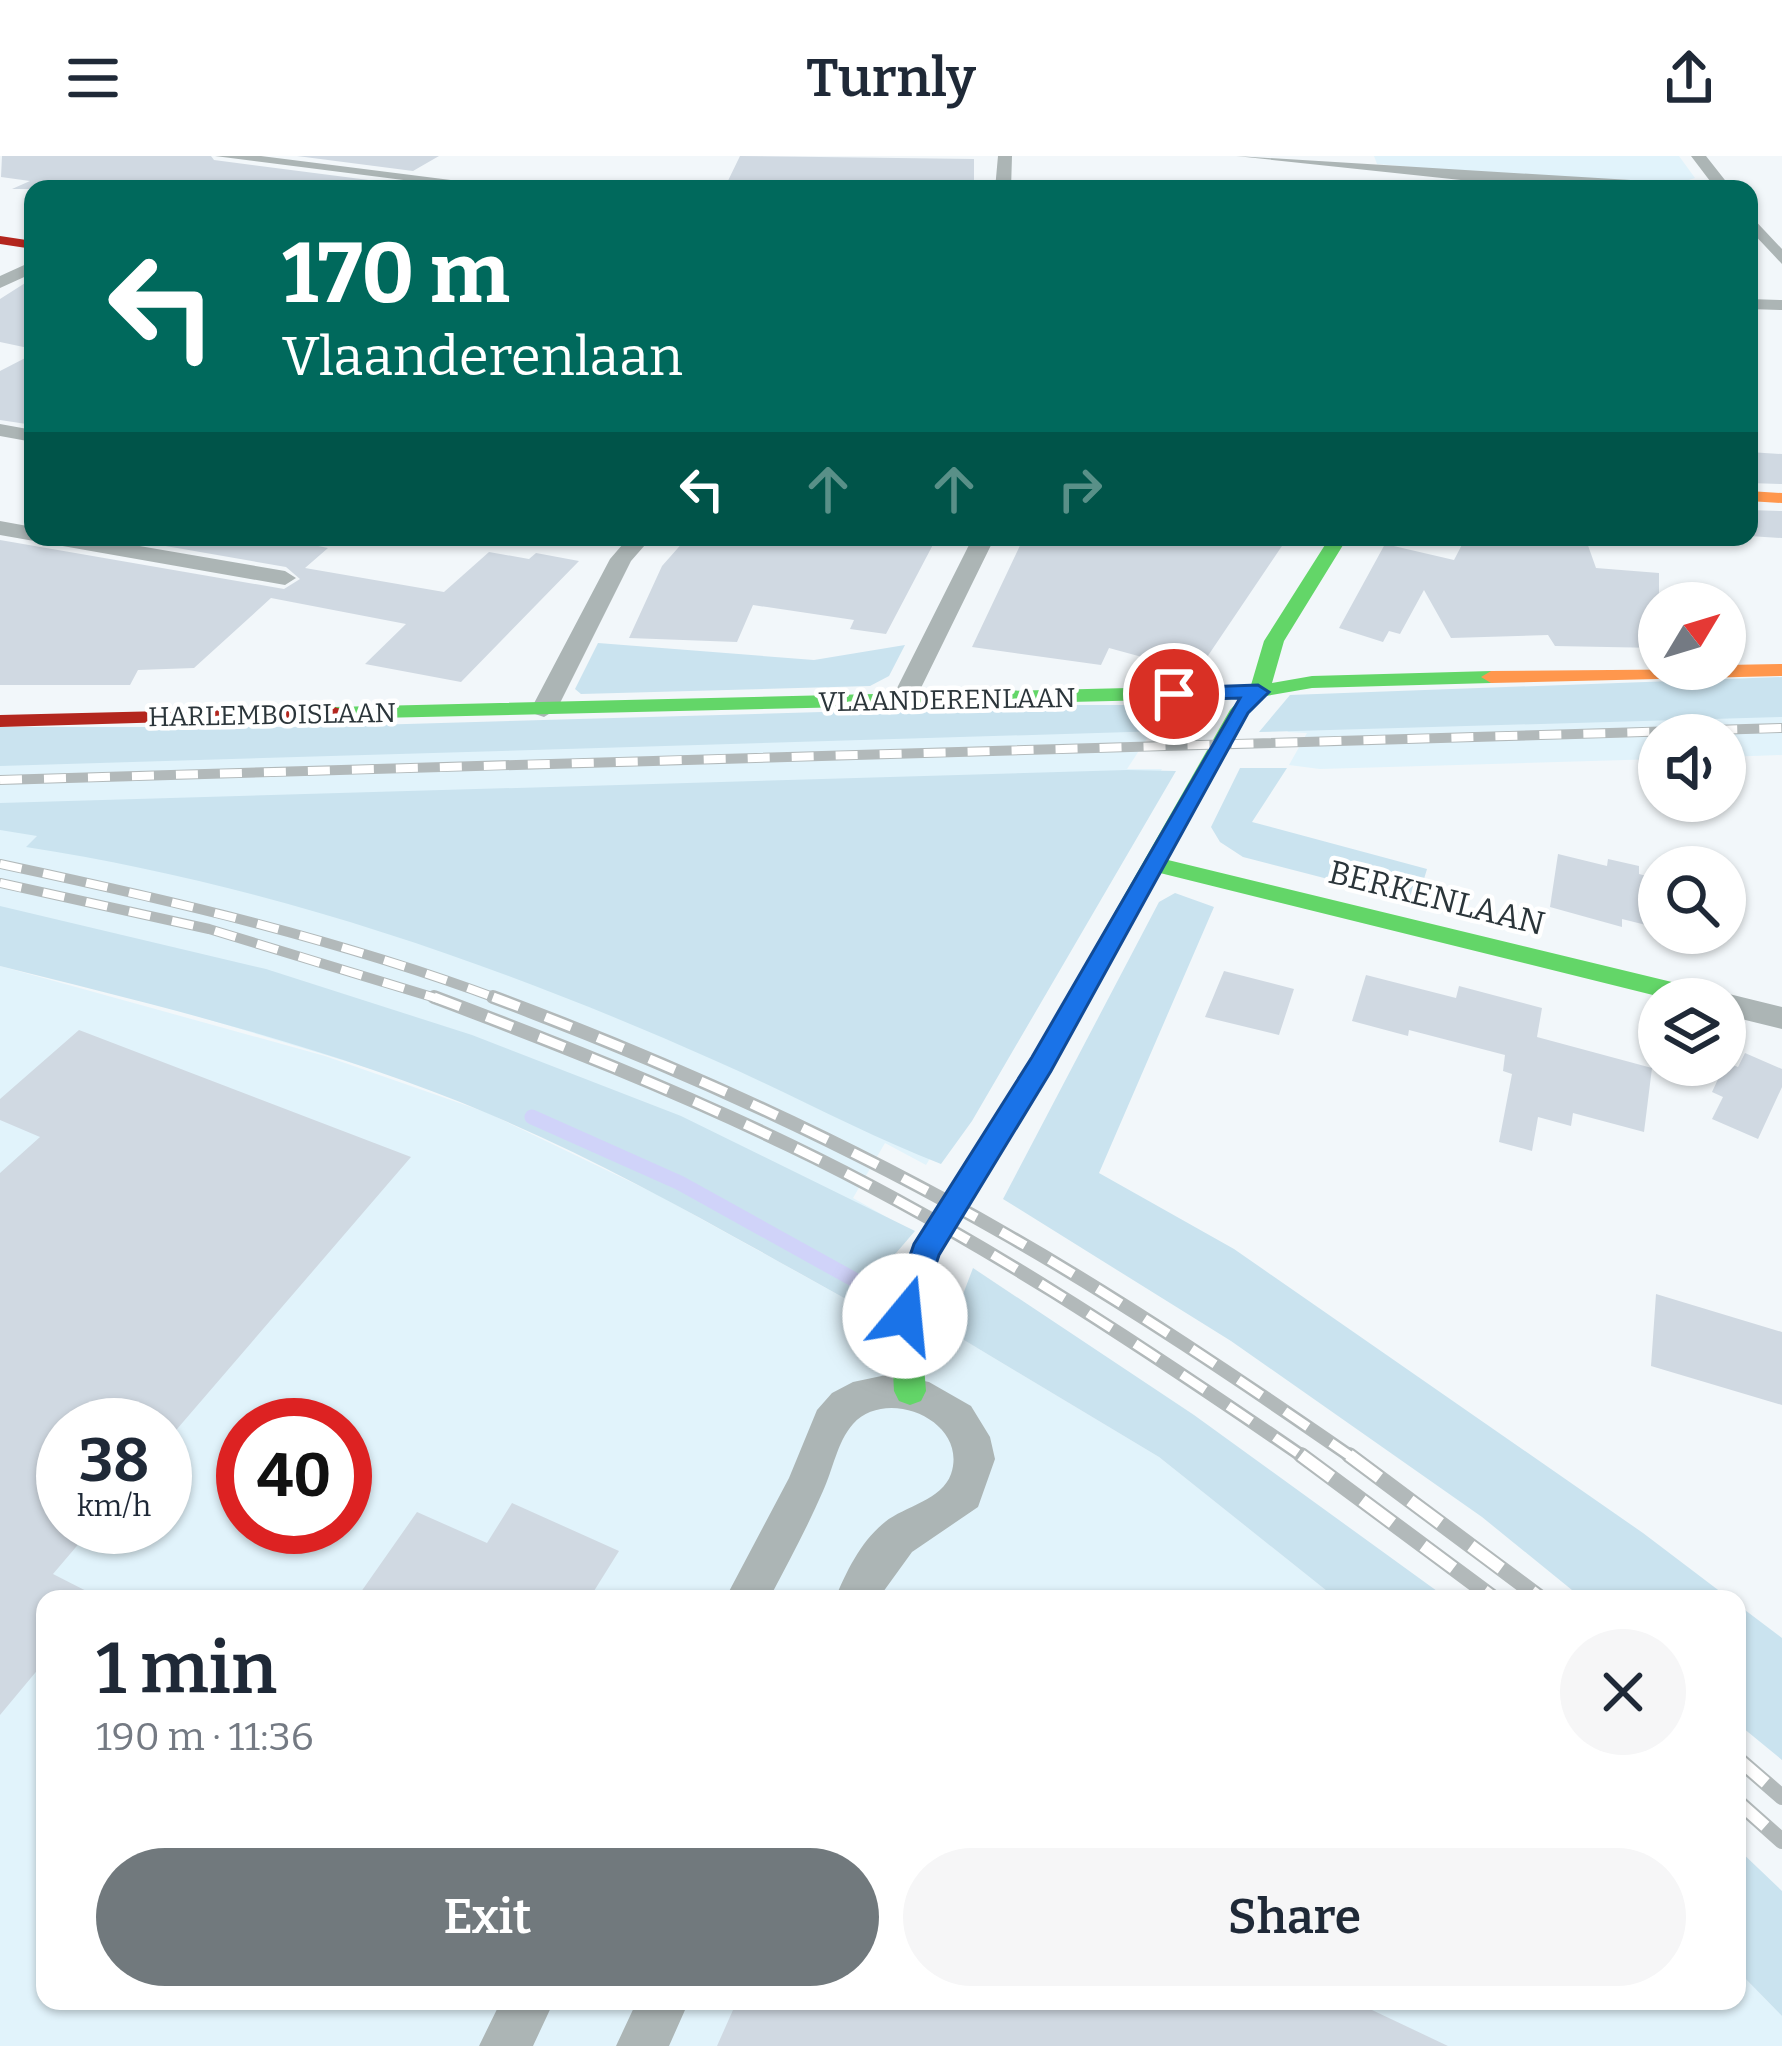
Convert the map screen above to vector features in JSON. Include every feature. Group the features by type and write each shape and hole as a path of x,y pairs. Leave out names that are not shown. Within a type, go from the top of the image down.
{"street":[{"path":"222,156 434,180"},
{"path":"336,180 372,156"},
{"path":"1243,156 1508,180"},
{"path":"1698,156 1717,180"},
{"path":"1758,230 1782,259"},
{"path":"119,546 285,578"},
{"path":"544,709 621,559 633,546"},
{"path":"909,702 907,692 980,546"},
{"path":"910,1390 905,1316 925,1252 1042,1064 1240,710 1258,692 1274,641 1333,546"},
{"name":"VLAANDERENLAAN","path":"544,709 1258,692 1312,682 1782,670"},
{"name":"HARLEMBOISLAAN","path":"0,721 544,709"},
{"name":"BERKENLAAN","path":"1153,864 1638,983"},
{"path":"1746,1009 1782,1018"},
{"path":"751,1590 805,1486 826,1427 858,1398 891,1389 910,1390 943,1405 956,1418 974,1450 974,1469 957,1501 895,1540 862,1590"},
{"path":"505,2046 524,2010"},
{"path":"642,2046 660,2010"}],"shaded area":[{"path":"1374,156 1679,156 1695,178 1513,176 1377,164"},
{"path":"598,643 814,660 905,645 889,676 870,686 581,694 575,689"},
{"path":"1782,677 1782,717 1638,714 1638,721 1259,732 1290,695 1638,682 1638,690 1746,690 1746,678"},
{"path":"1782,691 1782,755 1746,756 1746,714 1638,714 1638,760 1320,769 1289,765 1307,733 1288,732 1286,727"},
{"path":"1182,705 1197,721 1195,730 0,766 0,727 303,727"},
{"path":"1185,718 1177,736 1148,737 1127,769 1162,769 926,1165 885,1143 853,1198 890,1219 556,1125 0,956 0,737"},
{"path":"1240,768 1287,768 1252,822 1427,869 1417,902 1243,857 1220,842 1211,827"},
{"path":"1176,771 972,1121 941,1164 632,1025 463,960 204,882 26,847 37,836 0,830 0,803"},
{"path":"1175,893 1214,907 1099,1173 1234,1249 1718,1590 1572,1590 1482,1517 1231,1341 1003,1199 1159,902"},
{"path":"0,906 266,969 472,1035 681,1116 915,1231 853,1303 582,1157 431,1091 248,1031 0,966"},
{"path":"0,966 325,1056 488,1113 658,1195 853,1303 949,1331 1159,1457 1326,1590 36,1590 36,2010 1746,2010 1746,1979 1782,2016 1782,2046 0,2046"},
{"path":"973,1268 1194,1415 1436,1590 1326,1590 1159,1457 949,1331"},
{"path":"1746,1611 1782,1638 1782,1760 1746,1730"},
{"path":"1746,1857 1782,1891 1782,2016 1746,1979"}],"building":[{"path":"2,156 211,156 369,180 24,180 1,177"},
{"path":"297,156 439,156 413,171"},
{"path":"740,156 974,159 974,180 728,180"},
{"path":"24,284 24,347 0,342 0,299"},
{"path":"24,359 24,424 0,420 0,371"},
{"path":"1758,453 1782,454 1782,484 1758,483"},
{"path":"1758,510 1782,511 1782,538 1758,537"},
{"path":"0,540 284,589 300,579 286,567 166,546 318,546 328,548 305,568 444,592 489,552 529,559 536,553 579,561 461,682 365,664 406,624 271,598 194,668 138,670 130,685 0,685"},
{"path":"680,546 932,546 886,634 850,629 854,620 753,605 737,642 629,638 662,566"},
{"path":"1020,546 1282,546 1197,672 1109,648 1101,665 972,647"},
{"path":"1384,546 1454,560 1461,546 1588,546 1596,568 1659,573 1659,582 1638,582 1638,648 1555,646 1548,635 1451,638 1424,590 1400,634 1389,631 1383,642 1339,628"},
{"path":"1558,854 1607,866 1608,859 1638,866 1638,923 1622,919 1622,927 1550,907"},
{"path":"1224,971 1294,989 1279,1035 1205,1017"},
{"path":"1366,975 1456,998 1459,986 1542,1008 1537,1037 1638,1064 1638,1086 1650,1086 1644,1132 1573,1113 1571,1126 1538,1117 1532,1151 1499,1142 1512,1074 1503,1071 1505,1055 1352,1021"},
{"path":"79,1030 411,1157 192,1412 192,1398 36,1398 36,1554 70,1554 53,1574 84,1590 36,1590 36,1672 0,1715 0,1173 40,1137 0,1120 0,1099"},
{"path":"1746,1053 1782,1069 1782,1087 1758,1139 1712,1119 1723,1097 1712,1092 1715,1086 1746,1086"},
{"path":"1656,1294 1782,1332 1782,1405 1651,1366"},
{"path":"512,1503 619,1551 595,1590 362,1590 417,1512 487,1543"},
{"path":"733,2010 1372,2010 1448,2046 717,2046"}],"waterway":[{"path":"532,1117 680,1183 862,1284"}],"railway":[{"path":"0,780 1782,728"},
{"path":"0,864 253,923 496,998"},
{"path":"0,883 209,929 441,1000"},
{"path":"434,997 441,1000"},
{"path":"496,998 501,1000"},
{"path":"496,998 755,1105 945,1200 1139,1315 1353,1458"},
{"path":"441,1000 657,1085 857,1179 1053,1291 1305,1458"},
{"path":"1301,1455 1483,1590"},
{"path":"1349,1455 1530,1590"},
{"path":"1746,1766 1782,1797"},
{"path":"1746,1809 1782,1841"}],"traffic: fast":[{"path":"910,1391 905,1316 925,1252 1042,1064 1240,710 1259,691 1274,641 1333,546"},
{"path":"334,713 1259,691 1312,682 1491,677"},
{"path":"1153,864 1638,983"}],"traffic: slow":[{"path":"1758,497 1782,498"},
{"path":"1491,677 1782,670"}],"traffic: jam":[{"path":"0,240 24,244"},
{"path":"0,721 334,713"}],"route":[{"path":"905,1316 925,1252 1042,1064 1240,710 1258,692 1174,694"}]}
